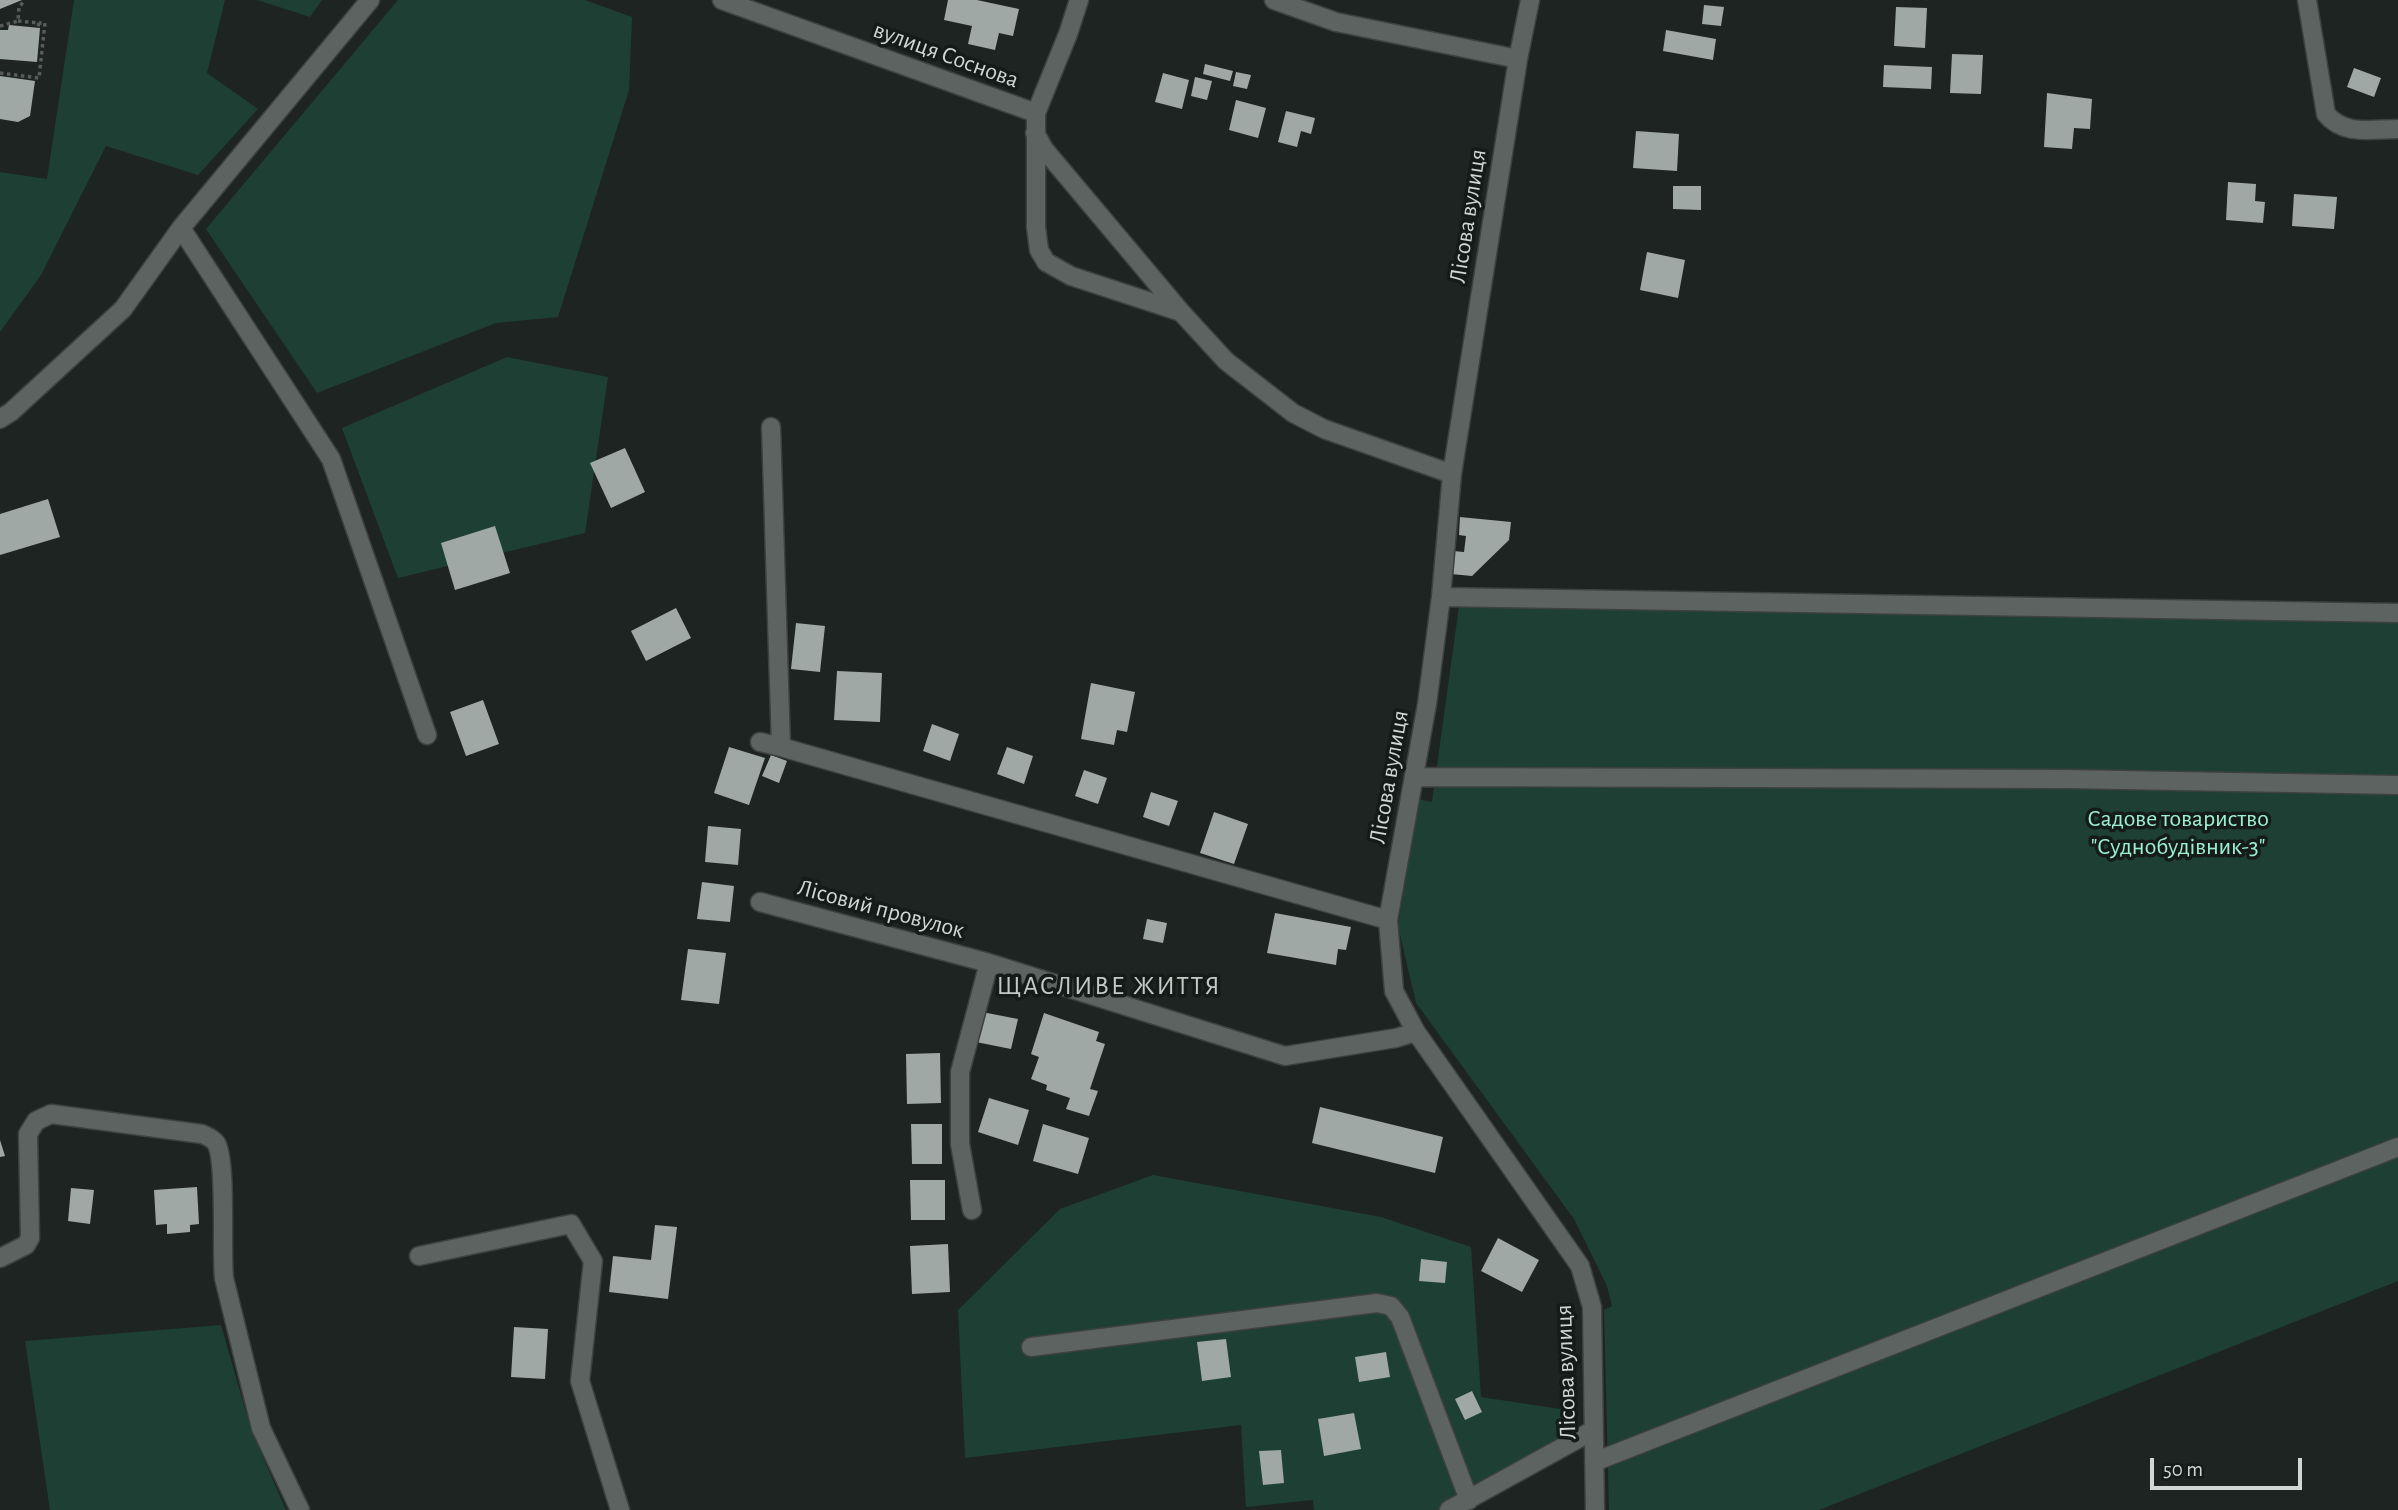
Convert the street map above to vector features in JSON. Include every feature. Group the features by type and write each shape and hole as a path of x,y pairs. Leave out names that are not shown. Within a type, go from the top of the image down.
{"street":[{"path":"0,419 11,412 123,309 181,228 370,0"},
{"name":"вулиця Соснова","path":"722,0 1036,113"},
{"path":"1079,0 1036,113 1036,227 1039,250 1046,262 1071,276 1181,312"},
{"path":"1274,0 1336,22 1518,59"},
{"name":"Лісова вулиця","path":"1530,0 1518,59 1452,474 1441,597 1415,777 1388,920 1394,990 1416,1032 1580,1266 1592,1307 1595,1510"},
{"path":"2307,0 2326,114 2335,125 2348,129 2398,129"},
{"path":"1035,133 1044,149 1181,312 1226,361 1293,413 1324,429 1452,474"},
{"path":"181,228 331,459 427,735"},
{"path":"771,427 781,747"},
{"path":"1441,597 2398,613"},
{"path":"760,742 1388,920"},
{"path":"1415,777 2066,779 2398,785"},
{"name":"Лісовий провулок","path":"760,902 989,963 1285,1056 1396,1038 1416,1032"},
{"name":"Лісовий провулок","path":"972,1210 960,1143 960,1072 989,963"},
{"path":"0,1258 26,1245 30,1238 28,1134 37,1121 51,1114 202,1134 215,1141 222,1158 224,1278 261,1428 300,1510"},
{"path":"1594,1462 2398,1147"},
{"path":"419,1256 571,1223 593,1261 580,1381 620,1510"},
{"path":"1031,1347 1377,1303 1391,1306 1400,1317 1469,1500"},
{"path":"1449,1510 1592,1431"}],"path":[{"path":"18,21 19,7 25,0"},
{"path":"0,25 18,21 39,25 45,23 39,78 0,73"}],"green space":[{"path":"74,0 225,0 207,73 258,109 198,175 106,146 41,275 0,332 0,172 47,179"},
{"path":"257,0 322,0 310,17"},
{"path":"398,0 585,0 632,17 629,90 558,317 496,323 317,393 206,229"},
{"path":"507,357 608,377 585,533 398,578 342,428"},
{"name":"Садове товариство \"Суднобудівник-3\"","path":"1459,606 2398,613 2398,1281 1819,1510 1609,1510 1604,1310 1612,1306 1607,1286 1574,1219 1416,1003 1398,926 1418,799 1432,802"},
{"path":"1153,1175 1381,1217 1471,1247 1481,1397 1573,1411 1577,1440 1469,1500 1439,1510 1314,1510 1313,1500 1246,1507 1241,1425 965,1458 958,1310 1060,1209"},
{"path":"221,1325 251,1430 286,1510 50,1510 25,1341"}],"building":[{"path":"0,0 22,0 0,9"},
{"path":"948,0 977,0 1019,9 1013,36 999,33 995,50 968,44 972,26 944,20"},
{"path":"1704,5 1724,7 1721,26 1702,24"},
{"path":"1896,7 1927,8 1925,48 1894,46"},
{"path":"9,25 40,28 37,62 0,59 0,30 8,30"},
{"path":"1666,30 1716,39 1713,60 1663,51"},
{"path":"1952,54 1983,55 1981,94 1950,93"},
{"path":"1205,64 1233,71 1230,81 1203,74"},
{"path":"1884,65 1932,67 1931,89 1883,87"},
{"path":"2354,68 2381,78 2374,97 2347,87"},
{"path":"1236,72 1251,75 1247,89 1233,86"},
{"path":"1163,73 1189,80 1182,109 1155,102"},
{"path":"0,76 35,81 30,116 18,122 0,119"},
{"path":"1195,77 1212,81 1207,100 1191,96"},
{"path":"2047,93 2092,99 2090,129 2074,128 2072,149 2044,147"},
{"path":"1236,100 1266,108 1258,138 1229,130"},
{"path":"1286,111 1315,118 1311,134 1301,131 1297,147 1278,142"},
{"path":"1636,131 1679,134 1677,171 1633,168"},
{"path":"2228,182 2256,184 2255,201 2265,202 2263,223 2226,220"},
{"path":"1673,186 1701,186 1701,210 1673,209"},
{"path":"2294,194 2337,197 2334,229 2292,226"},
{"path":"1647,252 1685,260 1678,298 1640,290"},
{"path":"625,448 645,492 611,508 590,463"},
{"path":"48,499 60,537 0,555 0,514"},
{"path":"1460,517 1511,522 1509,540 1472,576 1451,574 1453,551 1464,552 1466,536 1459,535"},
{"path":"495,526 510,573 455,590 441,543"},
{"path":"676,608 691,638 646,661 631,631"},
{"path":"796,623 825,626 820,672 791,669"},
{"path":"837,671 882,673 880,722 834,720"},
{"path":"1091,683 1135,692 1127,732 1117,730 1114,745 1081,739"},
{"path":"483,700 499,744 466,756 450,712"},
{"path":"932,724 959,734 950,761 923,751"},
{"path":"729,747 765,758 749,805 714,793"},
{"path":"1007,747 1033,756 1024,784 997,774"},
{"path":"771,755 787,761 779,783 762,776"},
{"path":"1084,770 1107,778 1098,804 1075,796"},
{"path":"1151,792 1178,801 1169,826 1143,817"},
{"path":"1214,812 1248,824 1234,864 1200,853"},
{"path":"708,826 741,829 738,865 705,862"},
{"path":"702,882 734,886 730,922 697,919"},
{"path":"1275,913 1351,927 1346,950 1338,949 1336,965 1267,953"},
{"path":"1147,919 1167,923 1163,943 1143,939"},
{"path":"688,949 726,953 719,1004 681,1000"},
{"path":"982,1012 1018,1019 1011,1049 976,1042"},
{"path":"1044,1013 1099,1032 1096,1041 1105,1044 1090,1089 1098,1091 1089,1116 1066,1109 1070,1098 1046,1090 1047,1085 1031,1079 1039,1057 1031,1054"},
{"path":"940,1053 941,1103 907,1104 906,1054"},
{"path":"989,1098 1029,1110 1018,1145 978,1132"},
{"path":"1320,1107 1443,1137 1435,1173 1312,1143"},
{"path":"911,1124 942,1124 942,1164 912,1164"},
{"path":"1043,1124 1089,1138 1078,1174 1033,1161"},
{"path":"0,1140 5,1156 0,1157"},
{"path":"910,1180 945,1180 945,1220 911,1220"},
{"path":"197,1187 199,1224 190,1225 190,1232 167,1234 167,1224 156,1225 154,1190"},
{"path":"71,1188 94,1190 90,1224 68,1221"},
{"path":"655,1225 677,1227 668,1299 609,1292 613,1256 651,1260"},
{"path":"1498,1238 1539,1260 1522,1292 1481,1271"},
{"path":"948,1244 950,1292 912,1294 910,1246"},
{"path":"1421,1259 1447,1262 1445,1283 1419,1281"},
{"path":"514,1327 548,1329 545,1379 511,1377"},
{"path":"1226,1339 1231,1377 1202,1381 1197,1342"},
{"path":"1386,1352 1390,1377 1359,1382 1355,1357"},
{"path":"1472,1391 1482,1412 1465,1420 1455,1399"},
{"path":"1354,1413 1361,1449 1324,1456 1318,1419"},
{"path":"1281,1450 1284,1483 1263,1485 1259,1451"}],"district":[{"name":"ЩАСЛИВЕ ЖИТТЯ","path":"1109,986"}]}
